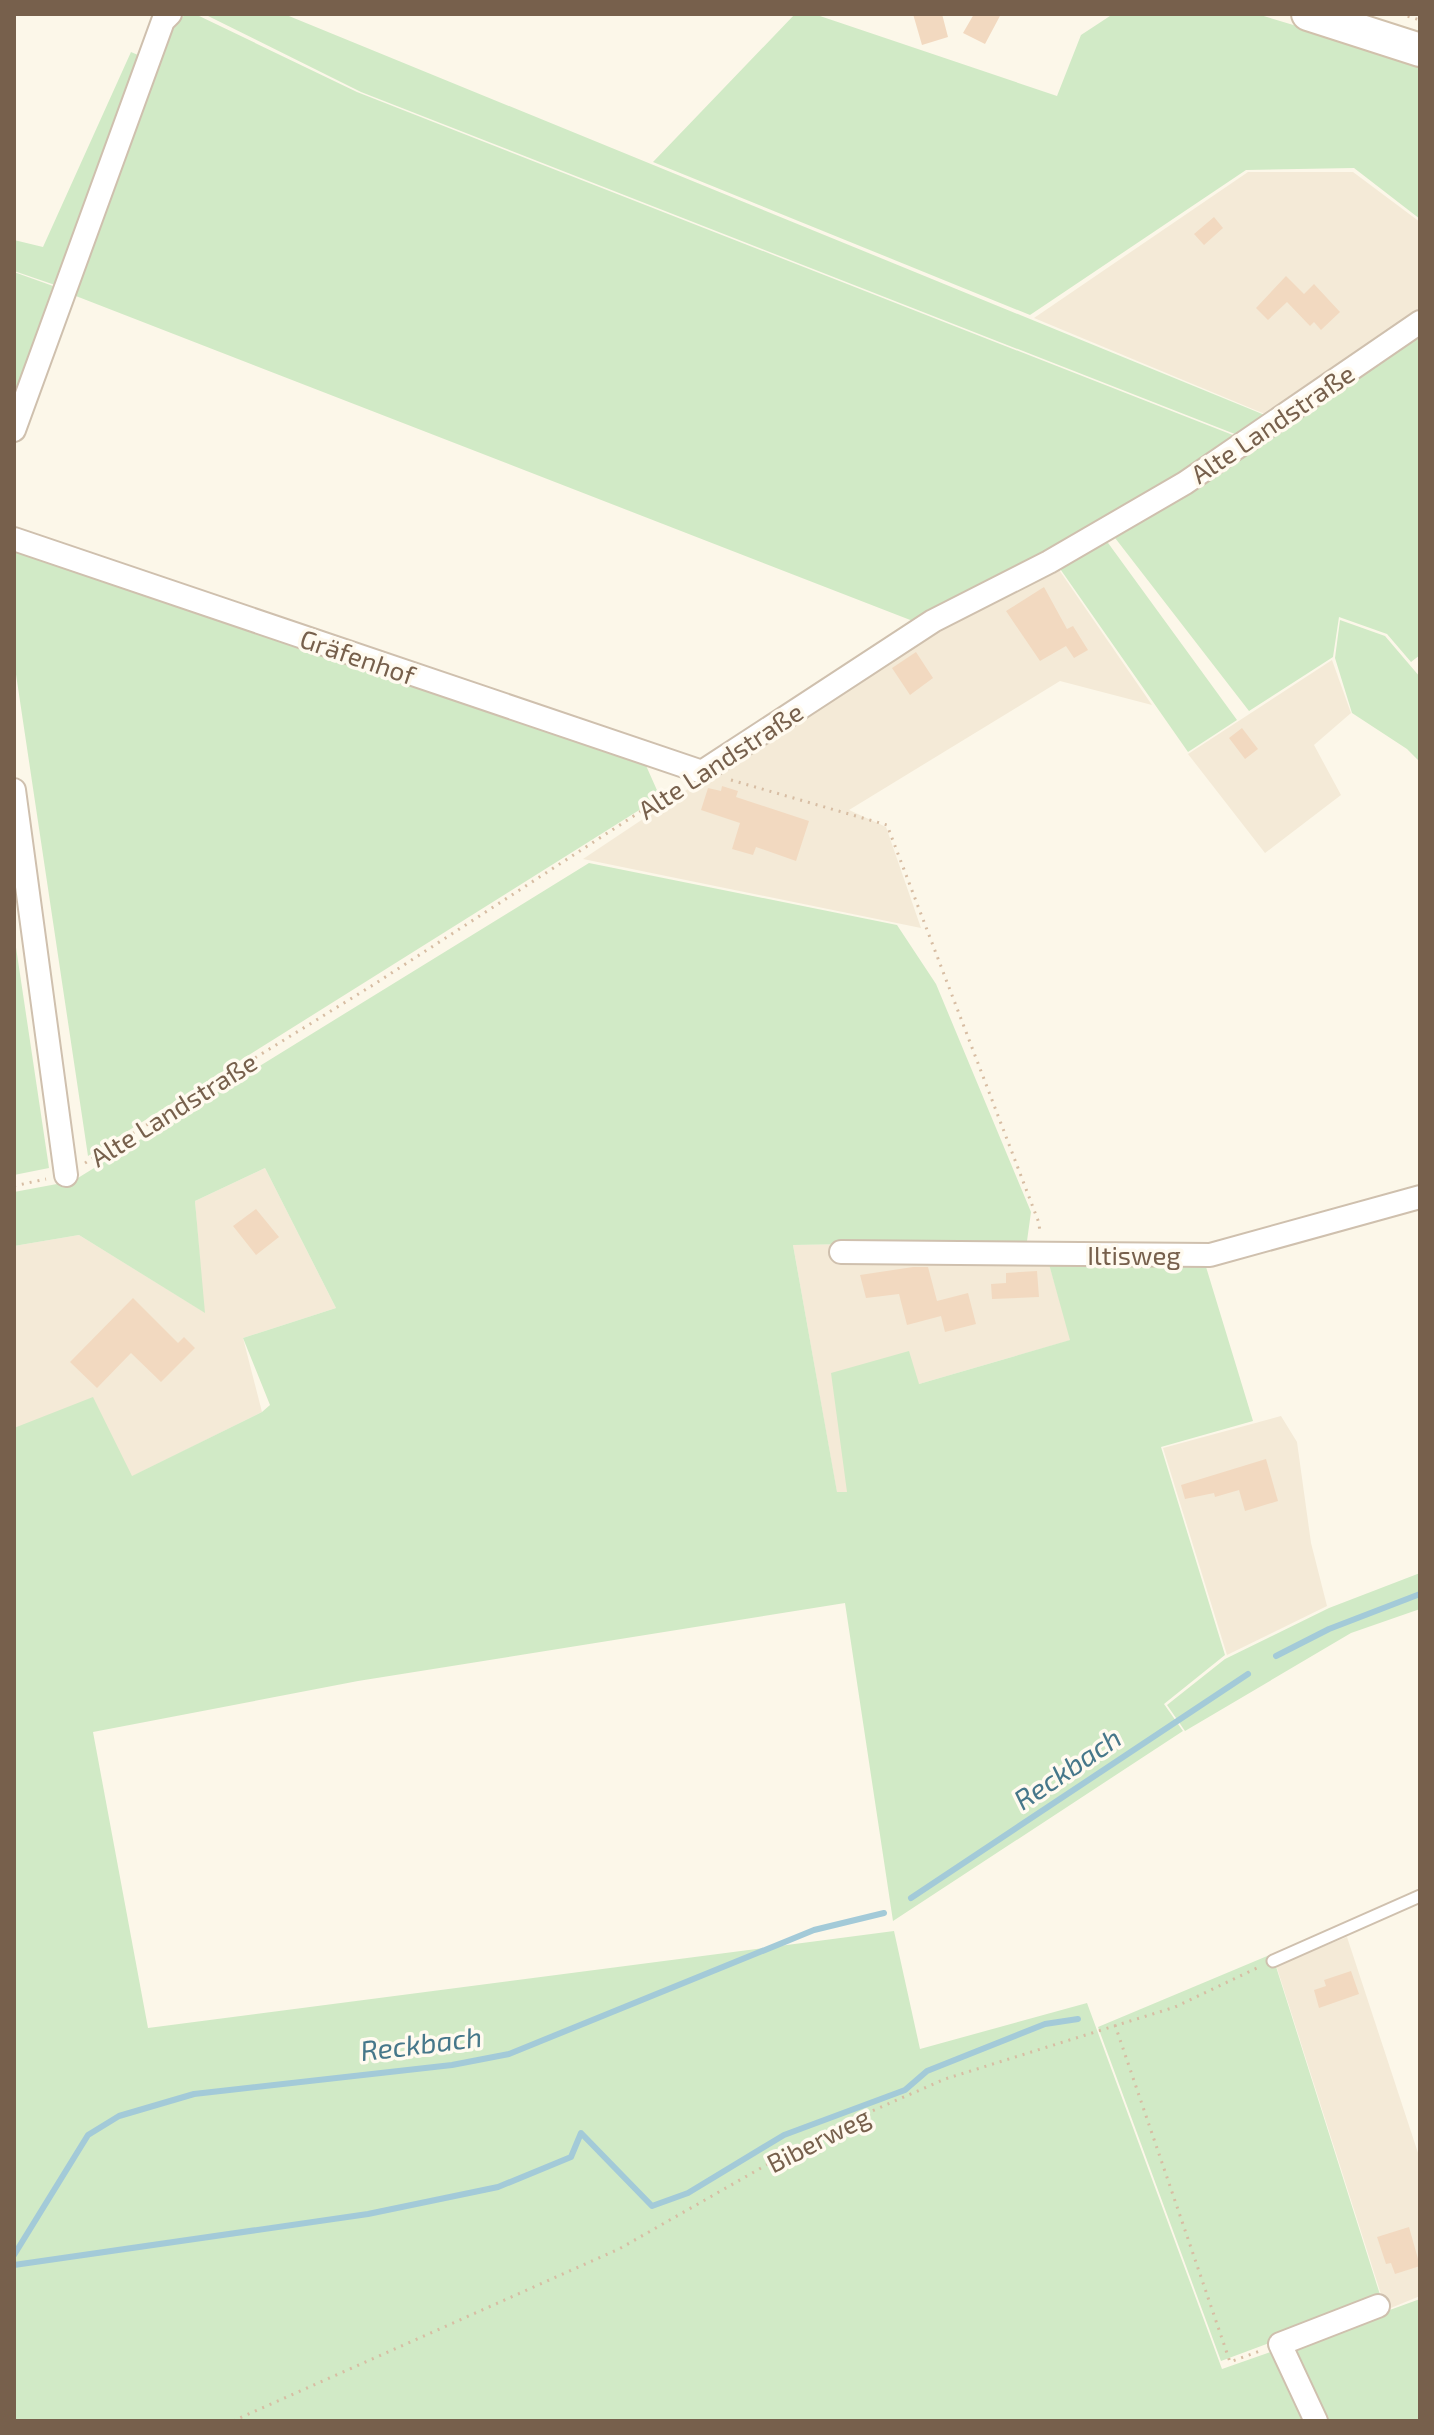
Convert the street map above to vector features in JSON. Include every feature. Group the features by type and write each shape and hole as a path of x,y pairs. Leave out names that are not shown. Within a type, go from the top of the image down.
{"main road":[{"path":"1308,14 1420,50"}],"street":[{"path":"14,430 162,16"},
{"name":"Alte Landstraße","path":"702,772 933,621 1049,562 1185,483 1420,322"},
{"name":"Gräfenhof","path":"14,539 702,772"},
{"path":"14,790 66,1175"},
{"name":"Iltisweg","path":"841,1252 1210,1255 1420,1197"},
{"path":"1316,2421 1280,2344 1378,2306"}],"lane":[{"path":"1273,1961 1420,1896"}],"path":[{"path":"1400,14 1420,20"},
{"path":"702,772 887,825 1039,1223 1042,1254"},
{"name":"Alte Landstraße","path":"14,1186 66,1175 373,985 702,772"},
{"name":"Biberweg","path":"233,2421 619,2249 824,2132 945,2079 1175,2007 1273,1961"},
{"path":"1115,2025 1230,2362 1280,2344"}],"shaded area":[{"path":"1248,172 1353,172 1420,222 1420,316 1277,419 1034,318"},
{"path":"1055,564 1152,705 1060,681 849,810 886,827 921,928 583,859 934,625"},
{"path":"1332,660 1351,713 1314,745 1341,795 1265,853 1188,754"},
{"path":"265,1168 336,1308 243,1338 262,1412 131,1477 14,1428 14,1246 79,1235 204,1312 195,1201"},
{"path":"1027,1241 1047,1257 1071,1340 919,1384 847,1492 837,1493 793,1245"},
{"path":"1281,1416 1297,1442 1311,1543 1327,1606 1227,1655 1163,1448"},
{"path":"1347,1937 1420,2159 1420,2296 1386,2310 1276,1965"}],"green space":[{"path":"185,14 195,14 357,92 1243,439 918,623 63,291 156,52"},
{"path":"204,14 284,14 1272,418 1245,438 361,92"},
{"path":"795,14 814,14 1057,96 1081,35 1113,14 1257,14 1420,63 1420,219 1354,168 1246,170 1030,315 653,162"},
{"path":"131,52 145,58 55,285 14,271 14,240 43,247"},
{"path":"14,272 53,286 14,397"},
{"path":"1420,328 1420,655 1411,662 1387,634 1339,617 1333,657 1249,711 1112,534"},
{"path":"1103,536 1237,720 1188,752 1056,563"},
{"path":"14,547 644,761 660,797 88,1156 14,661"},
{"path":"1340,620 1385,636 1420,677 1420,762 1407,749 1352,713 1335,658"},
{"path":"589,863 897,925 936,984 1031,1212 1027,1241 793,1245 837,1492 847,1492 831,1373 909,1351 919,1384 1070,1340 1047,1257 1203,1257 1253,1421 1161,1447 1225,1655 1164,1704 1183,1731 893,1921 845,1603 358,1681 93,1732 148,2028 894,1931 920,2049 1087,2003 1222,2369 1276,2350 1310,2421 14,2421 14,1428 93,1397 132,1476 262,1412 270,1405 243,1338 336,1308 265,1168 195,1201 205,1313 79,1235 14,1246 14,1192 73,1181"},
{"path":"14,934 49,1168 14,1175"},
{"path":"1420,1573 1420,1609 1351,1633 1185,1731 1167,1705 1225,1659 1329,1608"},
{"path":"1272,1954 1382,2301 1221,2361 1098,2027"},
{"path":"1420,2299 1420,2421 1323,2421 1288,2347"}],"building":[{"path":"913,14 942,14 948,37 922,45"},
{"path":"974,14 1001,14 985,44 963,33"},
{"path":"1214,217 1223,228 1204,245 1194,234"},
{"path":"1286,276 1304,294 1314,284 1340,312 1321,330 1314,322 1310,326 1287,302 1268,320 1256,308"},
{"path":"1044,587 1067,629 1073,626 1088,650 1074,658 1066,646 1040,661 1006,611"},
{"path":"916,652 933,678 910,695 892,668"},
{"path":"1242,728 1258,749 1245,759 1229,738"},
{"path":"722,786 738,791 736,797 809,821 796,861 756,847 753,855 732,849 740,823 701,810 708,788 721,791"},
{"path":"256,1209 279,1237 256,1255 233,1226"},
{"path":"928,1267 937,1301 968,1293 976,1324 945,1332 941,1316 907,1325 899,1294 866,1298 860,1275"},
{"path":"1037,1271 1039,1297 992,1299 991,1284 1006,1283 1006,1273"},
{"path":"133,1298 178,1343 184,1337 195,1348 161,1382 131,1353 97,1388 70,1362"},
{"path":"1266,1459 1278,1501 1245,1511 1239,1490 1215,1497 1214,1493 1185,1499 1181,1485"},
{"path":"1351,1971 1359,1994 1319,2008 1314,1990 1326,1986 1324,1980"},
{"path":"1409,2227 1420,2266 1395,2274 1391,2263 1386,2264 1377,2237"}],"waterway":[{"name":"Reckbach","path":"1276,1656 1329,1629 1420,1594"},
{"name":"Reckbach","path":"911,1898 1248,1674"},
{"name":"Reckbach","path":"14,2255 88,2135 119,2116 194,2094 452,2065 509,2054 814,1930 884,1913"},
{"path":"14,2265 368,2214 498,2187 571,2157 581,2133 652,2206 688,2193 784,2135 905,2090 927,2071 1045,2024 1078,2019"}]}
